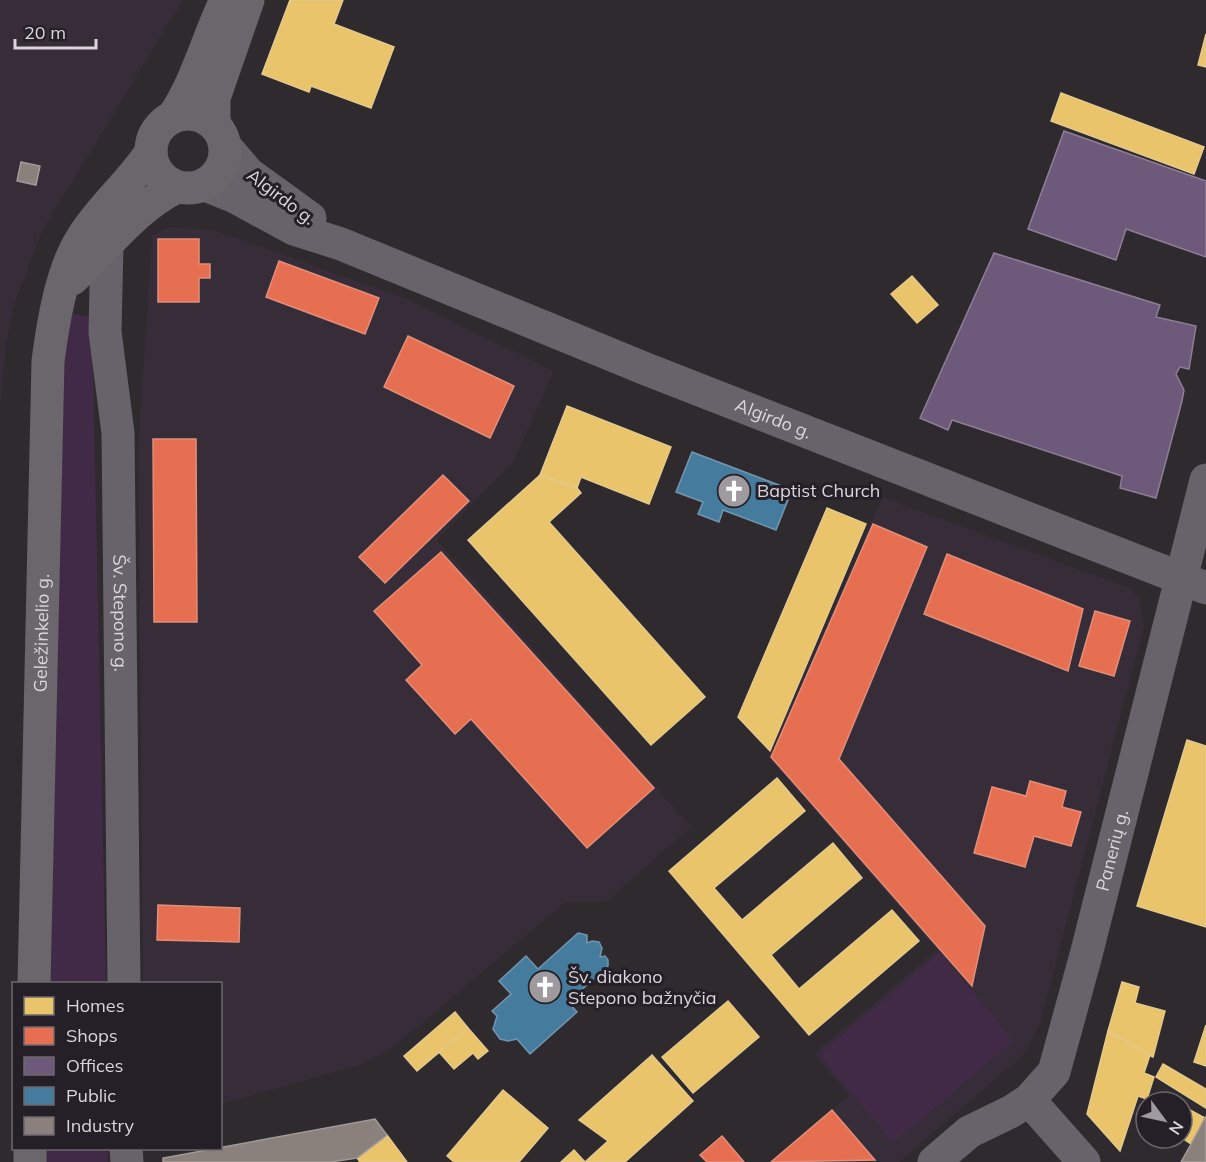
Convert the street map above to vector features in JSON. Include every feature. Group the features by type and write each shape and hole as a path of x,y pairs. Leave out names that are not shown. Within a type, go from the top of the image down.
{"main road":[{"path":"226,0 210,32 191,85 172,117 157,131 151,152 158,174 191,186 221,169 220,135 214,98 248,0"},
{"path":"172,117 195,114 220,135"},
{"name":"Geležinkelio g.","path":"34,982 48,361 52,327 69,260 82,237 151,152"},
{"name":"Geležinkelio g.","path":"64,286 145,206 191,186"}],"street":[{"name":"Algirdo g.","path":"220,135 248,173 341,244"},
{"name":"Algirdo g.","path":"191,186 235,197 294,229 341,244 657,374 1193,583"},
{"name":"Šv. Stepono g.","path":"106,244 105,332 118,433 124,982"},
{"name":"Panerių g.","path":"934,1162 969,1132 1029,1100 1054,1072 1193,583 1206,480"},
{"path":"1029,1100 1084,1162"}],"shaded area":[{"path":"0,0 183,0 41,233 15,303 6,344 0,409"},
{"path":"170,227 214,230 407,299 554,371 514,461 437,540 691,827 606,902 566,902 390,1050 360,1065 222,1104 222,982 143,982 138,450 152,235"},
{"path":"71,313 92,317 106,982 47,982 62,366"},
{"path":"882,497 1127,587 1140,599 1144,627 1040,1024 1028,1047 1020,1058 899,1162 771,1162 849,1095 814,1054 937,950 768,757"},
{"path":"940,952 1014,1041 893,1143 819,1055"},
{"path":"43,1150 108,1150 108,1162 43,1162"}],"building: Homes":[{"path":"290,0 343,0 334,24 394,47 371,108 311,86 309,92 262,74"},
{"path":"1206,34 1206,67 1198,65"},
{"path":"1061,93 1204,147 1194,174 1051,121"},
{"path":"912,276 938,305 917,323 891,294"},
{"path":"567,406 671,447 649,504 581,477 577,488 540,475"},
{"path":"540,475 577,488 581,493 549,522 705,697 651,745 468,540"},
{"path":"827,508 866,524 770,751 738,717"},
{"path":"1187,740 1206,746 1206,927 1137,906"},
{"path":"777,778 805,811 714,888 742,920 833,843 862,878 771,955 799,989 892,910 919,941 809,1035 669,871"},
{"path":"1122,982 1139,987 1135,1003 1165,1011 1153,1057 1108,1031"},
{"path":"728,1001 759,1037 693,1093 662,1057"},
{"path":"455,1012 468,1028 417,1071 404,1056"},
{"path":"1206,1025 1206,1066 1194,1062"},
{"path":"468,1028 488,1051 478,1059 473,1053 454,1069 439,1052"},
{"path":"1108,1031 1150,1055 1144,1073 1154,1077 1150,1090 1134,1090 1134,1108 1120,1151 1087,1114"},
{"path":"652,1055 693,1101 625,1162 585,1162 608,1141 579,1120"},
{"path":"1163,1064 1206,1089 1206,1108 1194,1101 1194,1090 1177,1090 1156,1077"},
{"path":"503,1090 548,1128 519,1162 454,1162 447,1156"},
{"path":"1194,1112 1205,1118 1194,1138"},
{"path":"387,1135 407,1162 360,1162 357,1158"},
{"path":"574,1150 585,1162 561,1162"}],"building: Shops":[{"path":"158,239 199,239 199,264 210,264 210,278 199,278 199,302 158,302"},
{"path":"279,261 379,298 365,334 266,297"},
{"path":"408,336 514,386 490,438 384,387"},
{"path":"153,439 196,439 197,622 154,622"},
{"path":"443,475 469,501 385,583 359,557"},
{"path":"873,524 927,547 839,759 985,926 972,986 771,757"},
{"path":"441,552 654,788 587,848 471,719 455,734 406,680 422,665 374,611"},
{"path":"947,554 1083,609 1068,671 924,614"},
{"path":"1095,611 1130,621 1114,676 1079,666"},
{"path":"1030,781 1066,791 1062,807 1081,812 1071,846 1034,836 1025,867 974,853 992,787 1026,796"},
{"path":"158,905 240,908 239,942 157,940"},
{"path":"832,1110 875,1160 771,1162"},
{"path":"722,1136 744,1162 707,1162 700,1155"}],"building: Offices":[{"path":"1064,131 1206,181 1206,257 1126,229 1116,260 1028,229"},
{"path":"994,253 1160,305 1156,317 1196,326 1189,369 1180,367 1176,374 1184,390 1156,498 1120,488 1122,476 952,420 948,430 920,418"}],"building: Public":[{"name":"Baptist Church","path":"692,452 792,490 776,530 723,510 719,522 698,514 703,502 676,492"},
{"name":"Šv. diakono Stepono bažnyčia","path":"578,933 587,935 587,943 599,942 602,948 600,957 605,956 608,966 568,1002 577,1012 530,1054 517,1039 508,1041 500,1039 493,1029 497,1016 492,1011 511,994 499,981 526,956 538,969"}],"building: Industry":[{"path":"21,162 40,166 36,185 17,181"},
{"path":"1206,1116 1206,1162 1181,1162 1188,1150 1194,1150 1194,1138"},
{"path":"375,1119 387,1135 357,1158 331,1162 163,1162 163,1158 206,1150 222,1150 222,1147"}],"place":[{"name":"Baptist Church","path":"734,491"},
{"name":"Šv. diakono Stepono bažnyčia","path":"545,987"}]}
